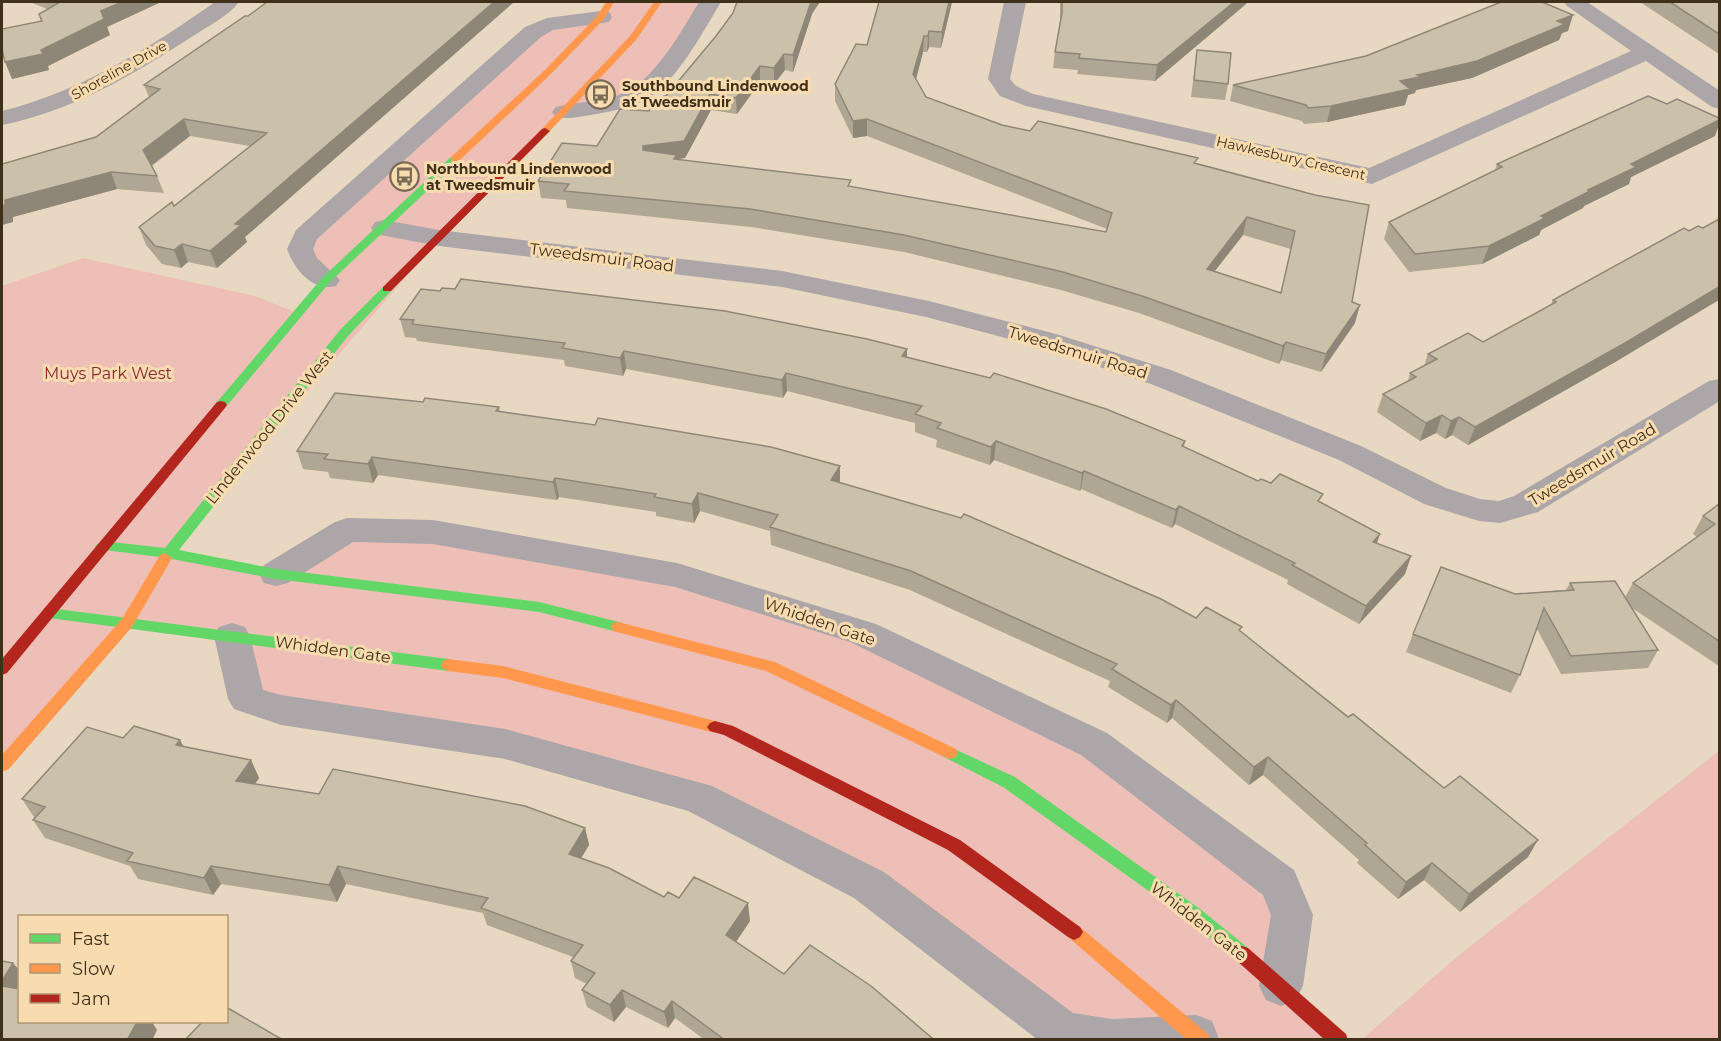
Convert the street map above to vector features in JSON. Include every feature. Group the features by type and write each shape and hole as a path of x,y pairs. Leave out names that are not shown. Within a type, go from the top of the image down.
{"street":[{"name":"Shoreline Drive","path":"2,118 61,101 95,87 143,60 228,2"},
{"name":"Lindenwood Drive West","path":"2,765 127,623 168,553 344,333 414,260 439,238 564,112 633,38 658,2"},
{"path":"564,112 622,101 639,95 692,33 710,2"},
{"name":"Hawkesbury Crescent","path":"1015,2 999,79 1008,91 1026,99 1372,176 1648,52"},
{"path":"1574,2 1719,102"},
{"path":"2,669 102,546 326,280 549,71 605,9"},
{"path":"326,280 305,262 300,249 305,236 533,32 547,24 605,9"},
{"name":"Tweedsmuir Road","path":"384,228 439,238 782,279 940,312 1046,340 1161,377 1350,453 1435,496 1479,510 1500,512 1526,504 1719,388"},
{"name":"Whidden Gate","path":"276,574 347,530 433,532 677,575 863,633 1094,744 1279,883 1292,915 1281,986"},
{"name":"Whidden Gate","path":"102,546 168,553 276,574 539,606 770,666 1009,782 1194,914 1281,986 1339,1040"},
{"name":"Whidden Gate","path":"49,613 503,672 728,730 954,845 1085,940 1198,1038"},
{"name":"Whidden Gate","path":"232,636 247,699 281,710 505,744 698,798 869,885 1063,1032 1111,1040 1198,1038"}],"green space":[{"name":"Muys Park West","path":"610,2 710,2 692,33 649,86 564,112 439,238 169,553 276,574 347,530 677,575 863,633 1094,744 1279,883 1281,986 1339,1039 1110,1040 869,885 698,798 247,699 232,636 127,623 2,765 2,286 83,258 255,296 297,313 326,280 300,249 533,32 600,17"},
{"path":"1719,751 1719,1039 1361,1040 1458,956"}],"building":[{"path":"60,2 122,2 101,11 104,19 41,50 43,54 5,62 2,49 2,29 42,21 39,14"},
{"path":"267,2 494,2 235,224 241,225 210,251 182,244 174,250 155,246 139,227 172,202 174,206 267,133 184,119 143,150 157,176 111,172 5,200 5,205 2,206 2,164 96,137 160,89 144,85"},
{"path":"737,2 811,2 793,55 784,54 774,68 760,66 736,98 710,94 684,141 643,146 643,150 677,155 674,159 851,180 848,186 1106,232 1112,213 867,119 853,121 835,84 856,44 867,45 879,2 949,2 942,32 929,31 928,36 924,36 913,74 926,97 1002,125 1030,131 1038,121 1198,158 1194,163 1315,195 1369,205 1352,302 1360,305 1326,354 1286,342 1283,346 1142,296 1063,272 904,235 750,209 564,191 569,184 538,181 562,143 597,146 620,109 649,111 651,107 657,107 733,13","holes":["1247,217 1295,231 1281,293 1207,269"]},
{"path":"1062,2 1234,2 1157,65 1079,58 1080,54 1055,52"},
{"path":"1501,2 1542,2 1573,15 1557,21 1565,24 1477,61 1400,81 1410,89 1331,106 1308,108 1306,105 1233,85 1366,56"},
{"path":"1670,2 1719,2 1719,34"},
{"path":"1197,50 1231,53 1228,84 1194,80"},
{"path":"1648,96 1667,104 1677,99 1719,120 1631,164 1636,167 1588,190 1590,191 1541,216 1545,218 1489,246 1415,254 1389,222 1502,167 1497,164"},
{"path":"1719,219 1719,287 1475,427 1459,417 1451,421 1442,415 1426,423 1383,394 1416,377 1410,373 1437,359 1428,354 1468,333 1483,342 1556,302 1553,300 1684,228 1689,231 1698,226 1703,228"},
{"path":"461,279 725,311 907,349 902,356 990,378 994,373 1106,409 1185,441 1182,446 1258,481 1261,479 1271,483 1280,474 1323,494 1318,501 1380,534 1373,542 1411,556 1366,606 1292,565 1295,563 1179,506 1176,510 1084,471 1082,473 996,441 991,447 937,428 941,423 915,414 922,406 786,373 782,380 624,351 620,358 562,348 565,343 412,324 414,320 400,319 421,289 440,291 442,288 455,289"},
{"path":"335,393 423,402 425,398 499,407 496,411 595,425 598,418 771,447 840,466 831,480 961,518 964,514 1161,599 1196,618 1206,607 1242,627 1239,630 1348,717 1353,714 1444,788 1460,776 1538,840 1469,894 1432,863 1406,882 1365,845 1367,843 1268,757 1254,767 1176,700 1171,705 1112,669 1117,664 911,571 770,527 778,515 698,493 692,504 654,497 656,494 555,478 553,482 372,457 368,464 324,459 328,454 297,451"},
{"path":"1719,504 1719,641 1633,583 1715,524 1703,516"},
{"path":"1441,567 1515,594 1574,590 1570,583 1615,581 1658,650 1571,656 1544,608 1520,675 1413,634"},
{"path":"134,726 180,740 176,745 251,760 236,781 319,794 333,769 525,806 585,828 569,854 609,868 664,897 668,892 679,898 694,877 748,903 726,935 784,974 810,945 871,986 932,1038 931,1040 725,1040 672,1001 664,1012 622,990 610,1005 582,990 595,973 571,961 583,945 481,908 488,898 338,866 329,885 211,866 204,878 127,861 133,853 33,820 45,807 22,799 87,727 123,738"},
{"path":"2,961 13,963 2,981"},
{"path":"2,986 18,989 18,1023 136,1023 127,1040 2,1040"},
{"path":"228,1008 283,1040 185,1040 201,1023 228,1023"}],"traffic: fast":[{"path":"221,405 326,280 455,159"},
{"path":"165,558 344,333 387,289"},
{"path":"102,546 168,553 276,574 539,607 618,627"},
{"path":"49,613 448,665"},
{"path":"950,753 1009,782 1194,914 1242,954"}],"traffic: slow":[{"path":"455,159 549,71 601,17 610,2"},
{"path":"545,131 633,38 658,2"},
{"path":"2,765 127,623 165,558"},
{"path":"618,627 770,666 950,753"},
{"path":"448,665 503,672 715,727"},
{"path":"1074,932 1201,1040"}],"traffic: jam":[{"path":"387,289 545,131"},
{"path":"2,669 221,405"},
{"path":"715,727 728,730 954,845 1074,932"},
{"path":"1242,954 1339,1040"}],"place":[{"name":"Southbound Lindenwood at Tweedsmuir","path":"601,94"},
{"name":"Northbound Lindenwood at Tweedsmuir","path":"405,177"}]}
